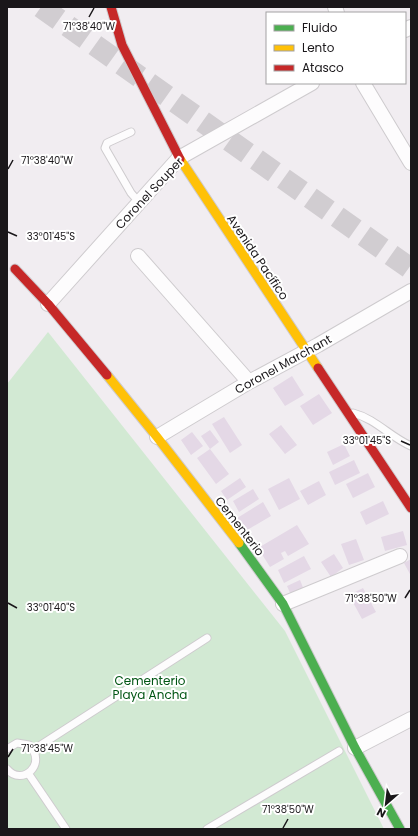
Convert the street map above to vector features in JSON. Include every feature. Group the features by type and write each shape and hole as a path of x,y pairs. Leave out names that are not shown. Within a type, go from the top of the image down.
{"street":[{"name":"Avenida Pacífico","path":"111,7 122,45 178,158 411,508"},
{"name":"Coronel Souper","path":"48,304 178,158 310,84"},
{"path":"364,84 411,163"},
{"path":"138,256 249,382"},
{"name":"Cementerio","path":"15,269 48,304 157,437 283,604 355,748 400,829"},
{"name":"Coronel Marchant","path":"157,437 249,382 411,291"},
{"path":"283,604 400,556"},
{"path":"355,748 411,719"}],"lane":[{"path":"132,132 107,143 105,148 131,193 139,202"},
{"path":"347,412 371,420 397,440 411,446"},
{"path":"33,750 207,638"},
{"path":"7,738 9,747 23,743 33,750 36,762 28,773 15,775 7,769"},
{"path":"207,829 339,752"},
{"path":"28,773 66,829"}],"green space":[{"name":"Cementerio Playa Ancha","path":"48,332 285,631 384,829 7,829 7,384"}],"building":[{"path":"292,376 304,395 285,406 273,388"},
{"path":"319,394 332,413 313,425 300,406"},
{"path":"224,417 242,445 230,453 212,424"},
{"path":"281,425 297,445 285,454 269,434"},
{"path":"210,430 219,442 210,449 201,436"},
{"path":"192,432 203,446 191,455 181,440"},
{"path":"344,444 350,456 333,465 327,452"},
{"path":"210,449 229,474 216,484 197,458"},
{"path":"354,460 360,473 335,485 329,472"},
{"path":"368,473 375,487 353,498 346,484"},
{"path":"240,478 246,487 227,500 221,491"},
{"path":"289,478 300,499 279,510 268,489"},
{"path":"319,481 326,495 308,505 300,491"},
{"path":"253,489 259,499 239,512 233,501"},
{"path":"383,501 389,514 366,525 360,512"},
{"path":"263,502 271,516 242,533 234,520"},
{"path":"297,525 309,544 288,556 285,551 281,553 284,559 270,567 258,548"},
{"path":"403,531 407,545 385,551 381,537"},
{"path":"356,539 364,560 349,565 341,544"},
{"path":"334,554 343,568 331,577 321,562"},
{"path":"304,556 311,569 284,583 278,570"},
{"path":"411,559 411,576 404,563"},
{"path":"300,580 304,590 291,595 287,586"},
{"path":"363,588 376,612 362,619 349,595"}],"tunnel":[{"path":"41,7 411,269"}],"traffic: fast":[{"path":"239,543 283,604 355,748 400,829"}],"traffic: slow":[{"path":"180,159 318,368"},
{"path":"107,375 239,543"}],"traffic: jam":[{"path":"111,7 122,45 180,159"},
{"path":"15,269 48,304 107,375"},
{"path":"318,368 411,508"}]}
